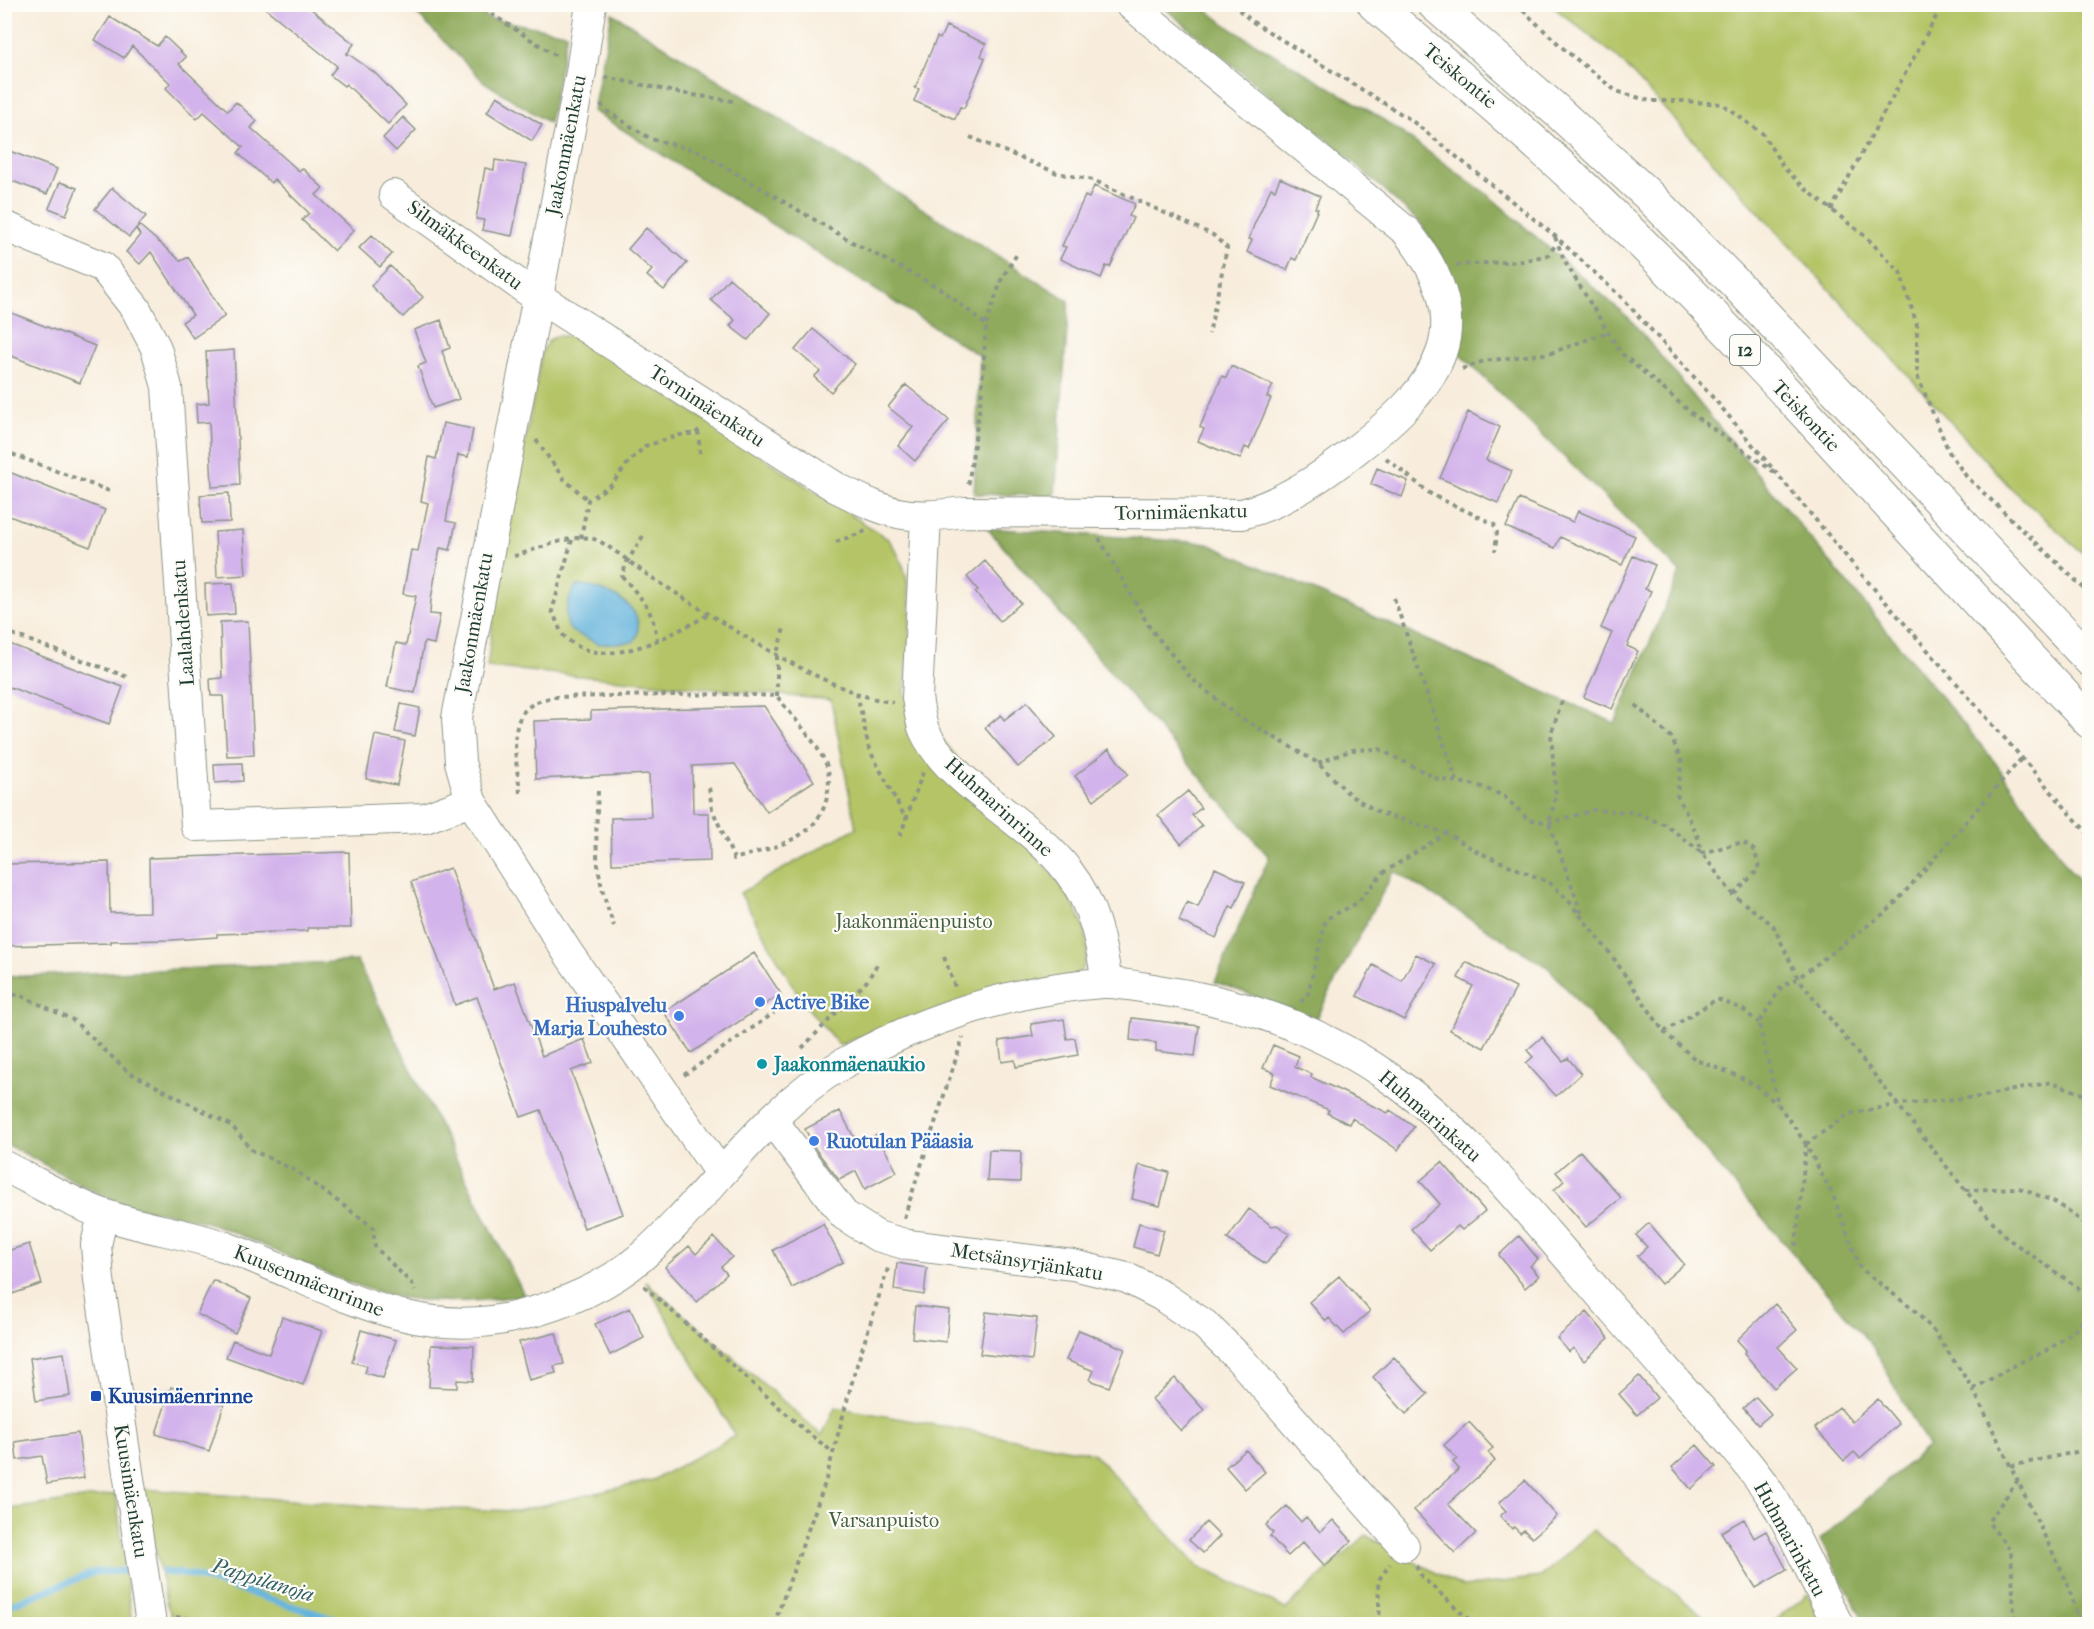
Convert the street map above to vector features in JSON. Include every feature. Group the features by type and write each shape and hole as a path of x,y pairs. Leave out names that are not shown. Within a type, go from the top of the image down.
{"highway":[{"name":"Teiskontie","path":"1374,4 1515,123 1617,219 1754,360 2090,723"},
{"name":"Teiskontie","path":"1434,4 1648,195 1735,283 2090,660"}],"street":[{"name":"Jaakonmäenkatu","path":"591,4 581,72 486,555 457,717 460,762 471,801 568,953 720,1173"},
{"name":"Tornimäenkatu","path":"536,296 706,420 884,511 926,517 965,512 1242,514 1252,512 1285,497 1340,463 1368,441 1401,412 1430,380 1445,340 1448,321 1445,303 1431,266 1407,232 1130,4"},
{"name":"Silmäkkeenkatu","path":"394,195 536,296"},
{"name":"Laalahdenkatu","path":"4,226 103,267 136,309 156,348 167,387 196,826 426,818 471,801"},
{"name":"Huhmarinrinne","path":"926,517 917,698 923,727 933,746 959,773 1037,840 1068,871 1099,930 1107,982"},
{"name":"Huhmarinkatu","path":"720,1173 772,1120 841,1065 907,1032 964,1012 1023,996 1107,982 1200,995 1285,1021 1329,1040 1402,1087 1480,1157 1712,1422 1768,1492 1839,1624"},
{"name":"Metsänsyrjänkatu","path":"772,1120 844,1215 877,1236 896,1242 1072,1265 1127,1278 1162,1296 1205,1325 1239,1358 1404,1546"},
{"name":"Kuusenmäenrinne","path":"4,1166 103,1215 212,1242 369,1308 426,1320 469,1322 519,1316 587,1292 625,1270 662,1236 720,1173"},
{"name":"Kuusimäenkatu","path":"103,1215 96,1245 99,1280 151,1620"}],"path":[{"path":"476,4 592,78 602,76 680,93 733,101"},
{"path":"1232,4 1252,22 1411,120 1555,236 1622,298 1782,478 2021,759 2090,836"},
{"path":"1516,4 1565,50 1616,91 1650,101 1683,100 1722,105 1762,133 1784,168 1831,210 1866,237 1900,272 1917,325 1917,375 1949,452 1966,476 2090,594"},
{"path":"1831,210 1943,4"},
{"path":"599,101 605,110 651,139 698,151 854,243 941,289 986,325"},
{"path":"970,137 1057,173 1093,180 1213,235 1227,248 1209,334"},
{"path":"1555,236 1565,262 1621,354 1695,416 1782,478"},
{"path":"1431,266 1522,261 1548,255 1557,243"},
{"path":"965,512 982,390 986,325 1002,278 1017,254"},
{"path":"1430,380 1484,361 1551,353 1608,332"},
{"path":"700,453 706,420"},
{"path":"581,538 588,500 612,484 645,446 684,434 695,434 706,420"},
{"path":"534,436 564,479 588,500"},
{"path":"1368,441 1397,470 1432,495 1494,525 1497,533 1496,551"},
{"path":"4,451 109,491"},
{"path":"1087,513 1106,553 1150,628 1191,678 1233,713 1318,763 1351,796 1380,813 1446,833 1478,852 1550,883 1568,900 1612,956 1664,1032 1696,1060 1737,1076 1758,1088 1778,1104 1806,1144 1834,1198 1860,1268 1915,1311 1934,1331 1973,1389 2066,1580 2076,1614 2075,1624"},
{"path":"643,537 627,562 622,576 645,602 654,618 657,640"},
{"path":"486,555 505,558 581,538 593,539 777,653 857,693 891,702 917,698"},
{"path":"572,540 552,611 564,636 585,649 606,653 640,648 711,613"},
{"path":"1394,598 1457,782"},
{"path":"709,787 712,809 734,859 794,841 817,822 827,797 830,778 827,766 777,696 777,653 783,628"},
{"path":"4,631 130,678"},
{"path":"857,693 868,749 906,819"},
{"path":"520,793 516,737 520,719 526,708 540,701 553,697 729,694 777,696"},
{"path":"1562,701 1551,734 1556,796 1549,823 1584,921"},
{"path":"1635,705 1671,737 1682,762 1677,795 1697,834 1702,853"},
{"path":"900,836 933,746"},
{"path":"1318,763 1352,750 1379,750 1438,779 1477,785 1504,796 1528,819 1549,823 1594,810 1634,812 1666,825 1702,853 1733,895 1773,925 1798,978 1900,1104 1965,1190 2007,1238 2090,1296"},
{"path":"1759,1023 1782,986 1798,978 1891,908 2021,759"},
{"path":"598,791 595,848 604,899 614,926"},
{"path":"1285,1021 1308,994 1326,919 1357,903 1383,873 1446,833"},
{"path":"1702,853 1743,842 1755,851 1759,869 1733,895"},
{"path":"802,1048 867,981 878,963"},
{"path":"4,994 20,995 73,1020 127,1071 232,1126 252,1150 296,1171 373,1227 375,1247 412,1284 426,1320"},
{"path":"1664,1032 1717,999 1742,1009 1759,1023 1778,1104"},
{"path":"774,1624 825,1483 855,1371 963,1038 964,1012"},
{"path":"682,1076 774,1013"},
{"path":"1796,1246 1806,1144 1848,1114 1900,1104 1979,1097 2052,1082 2090,1097"},
{"path":"1965,1190 2019,1188 2053,1201 2085,1223 2090,1222"},
{"path":"625,1270 809,1434 833,1452"},
{"path":"1973,1389 2021,1362 2048,1350 2078,1328 2090,1308"},
{"path":"2012,1466 2090,1449"},
{"path":"2018,1480 1988,1522 2011,1551 2014,1615 2022,1624"},
{"path":"1380,1624 1378,1581 1404,1546 1422,1577 1474,1624"},
{"path":"2076,1614 2090,1620"},
{"path":"151,1620 200,1618 253,1624"}],"green space":[{"path":"408,5 476,5 487,18 567,33 549,123 484,82"},
{"path":"1161,5 1200,5 1233,30 1378,116 1487,194 1630,319 1994,761 2070,870 2089,890 2089,1624 1866,1624 1820,1540 1928,1446 1873,1347 1549,968 1394,871 1316,1018 1215,982 1269,857 987,528 1206,543 1615,723 1680,572 1459,353 1461,319 1458,298 1441,254 1421,224 1340,150 1255,84"},
{"path":"1551,5 2089,5 2089,559 2010,487 1618,58"},
{"path":"612,13 1069,301 1055,496 974,494 980,356 593,111"},
{"name":"Jaakonmäenpuisto","path":"557,336 571,336 589,344 888,539 899,555 909,593 910,634 905,693 1069,897 1078,913 1087,946 1086,961 1078,974 879,1030 839,1045 801,1000 740,893 856,828 831,700 487,667 496,598 542,352 549,340"},
{"path":"357,961 524,1295 453,1302 424,1301 385,1294 335,1277 215,1225 122,1203 78,1183 5,1144 5,977"},
{"name":"Varsanpuisto","path":"646,1282 822,1435 835,1407 1093,1453 1198,1566 1286,1609 1365,1535 1463,1587 1541,1577 1593,1530 1714,1624 175,1624 166,1602 144,1489 383,1507 517,1511 653,1480 735,1436"},
{"path":"116,1494 132,1624 5,1624 4,1510"},
{"path":"1808,1594 1823,1624 1771,1624"}],"water":[{"path":"582,585 617,597 631,608 636,615 638,627 637,636 633,642 599,644 571,631 566,620 567,608 576,586"}],"building":[{"path":"260,4 305,4 354,44 347,53 375,73 406,105 388,124 346,84 344,86 330,75 337,66"},
{"path":"110,17 157,46 165,37 186,57 179,64 228,111 236,102 257,121 251,128 299,171 302,168 323,188 316,195 354,230 334,251 302,220 309,213 274,179 271,183 238,153 243,147 204,112 197,119 166,88 170,83 132,46 124,58 95,40"},
{"path":"946,26 986,44 981,56 985,58 964,108 960,107 955,119 914,101 919,89 915,88 937,37 940,39"},
{"path":"497,96 542,125 532,141 487,112"},
{"path":"403,117 416,130 396,151 383,138"},
{"path":"4,149 57,169 47,194 4,178"},
{"path":"495,160 526,165 512,236 482,230 484,220 476,219 485,168 494,170"},
{"path":"1280,178 1320,196 1315,208 1318,209 1296,260 1292,258 1287,270 1247,252 1252,240 1249,239 1254,225 1271,188 1275,190"},
{"path":"60,182 77,188 66,215 49,208"},
{"path":"1094,186 1135,204 1129,216 1133,218 1110,267 1106,266 1101,278 1060,259 1066,247 1062,246 1071,226 1085,196 1089,198"},
{"path":"112,188 146,216 129,237 95,209"},
{"path":"140,226 181,261 188,257 225,316 193,338 182,322 193,315 151,252 140,264 126,252 140,235 136,229"},
{"path":"646,228 687,263 664,290 647,276 652,270 628,249"},
{"path":"372,235 392,254 380,267 359,248"},
{"path":"390,266 423,297 403,317 371,286"},
{"path":"729,278 770,313 748,340 730,326 735,320 711,300"},
{"path":"4,310 95,346 80,383 4,353"},
{"path":"441,320 450,348 442,351 459,399 433,408 418,366 426,363 414,330"},
{"path":"813,329 855,364 831,392 814,377 820,371 795,350"},
{"path":"234,350 240,485 212,487 209,422 197,423 196,404 209,403 206,352"},
{"path":"1231,366 1273,385 1267,397 1271,398 1249,449 1245,447 1240,459 1198,441 1204,429 1200,427 1222,376 1226,378"},
{"path":"906,385 949,420 915,461 898,446 913,427 888,407"},
{"path":"1468,412 1500,427 1486,460 1512,471 1498,503 1440,478"},
{"path":"443,423 473,429 468,457 458,455 446,521 456,523 450,550 440,548 431,599 430,614 440,615 434,644 424,642 415,693 387,687 396,643 406,645 416,596 403,594 411,550 418,551 428,503 421,501 429,457 436,459"},
{"path":"1377,468 1408,481 1402,497 1371,484"},
{"path":"4,470 105,510 90,547 4,514"},
{"path":"229,493 230,522 202,523 200,495"},
{"path":"1519,499 1573,522 1578,511 1635,536 1622,565 1560,537 1555,548 1506,527"},
{"path":"243,530 246,575 217,577 215,532"},
{"path":"1633,556 1655,565 1645,589 1651,591 1627,646 1638,651 1612,709 1584,697 1612,633 1601,628"},
{"path":"985,561 1021,603 1000,621 975,592 978,590 967,577"},
{"path":"233,583 235,614 206,616 205,584"},
{"path":"248,621 254,755 227,756 223,696 211,696 210,679 222,678 220,622"},
{"path":"4,642 123,687 109,724 4,685"},
{"path":"1027,702 1056,737 1018,767 985,728 1001,715 1004,720"},
{"path":"401,704 420,708 415,736 395,732"},
{"path":"764,706 814,781 767,812 735,764 692,766 693,813 709,813 710,861 612,864 611,818 651,817 649,774 536,779 534,721 591,719 591,711"},
{"path":"375,735 405,741 397,785 366,779"},
{"path":"1109,749 1128,774 1094,800 1075,776"},
{"path":"242,763 243,781 215,783 214,764"},
{"path":"1188,791 1201,808 1192,815 1202,826 1181,844 1158,815"},
{"path":"349,852 351,928 307,928 307,931 217,934 217,937 172,940 4,946 4,864 109,862 110,913 150,912 149,858"},
{"path":"450,868 494,989 515,982 542,1056 584,1039 593,1063 571,1071 623,1214 584,1228 541,1110 521,1117 477,997 455,1005 411,882"},
{"path":"1215,868 1245,882 1234,908 1230,906 1216,938 1179,921 1187,902 1198,907"},
{"path":"754,953 781,994 691,1053 664,1012"},
{"path":"1416,954 1436,964 1404,1020 1357,996 1373,965 1402,981"},
{"path":"1466,962 1516,988 1484,1048 1450,1030 1473,986 1458,978"},
{"path":"1132,1018 1199,1026 1195,1056 1156,1051 1156,1043 1130,1040"},
{"path":"1064,1019 1067,1039 1075,1038 1078,1055 1016,1067 1015,1060 1002,1062 999,1041 1033,1036 1031,1024"},
{"path":"1542,1037 1563,1061 1568,1058 1581,1074 1556,1096 1526,1063 1533,1057 1527,1050"},
{"path":"1273,1045 1299,1056 1295,1067 1312,1074 1311,1077 1388,1113 1390,1110 1414,1127 1398,1150 1352,1118 1349,1124 1327,1113 1329,1110 1270,1085 1275,1073 1263,1068"},
{"path":"840,1111 858,1145 877,1135 897,1172 865,1189 856,1171 839,1180 816,1150 805,1129"},
{"path":"989,1150 1021,1151 1020,1182 987,1181"},
{"path":"1580,1151 1621,1198 1586,1227 1554,1190 1564,1181 1556,1172"},
{"path":"1442,1162 1485,1211 1462,1230 1458,1226 1430,1250 1411,1229 1440,1204 1420,1181"},
{"path":"1139,1165 1169,1172 1160,1206 1132,1199"},
{"path":"1249,1209 1272,1226 1277,1225 1289,1234 1266,1264 1227,1239"},
{"path":"1139,1223 1164,1230 1157,1254 1133,1247"},
{"path":"1649,1223 1684,1264 1661,1284 1637,1256 1647,1247 1636,1235"},
{"path":"823,1224 843,1262 792,1288 773,1250"},
{"path":"1519,1236 1538,1259 1530,1266 1539,1276 1525,1288 1499,1255"},
{"path":"714,1237 732,1257 721,1267 727,1274 697,1302 665,1267 689,1246 696,1254"},
{"path":"29,1244 42,1284 9,1295 4,1283 4,1252"},
{"path":"897,1263 927,1268 924,1295 894,1290"},
{"path":"1339,1276 1370,1311 1344,1334 1329,1318 1326,1321 1309,1302"},
{"path":"213,1280 251,1298 235,1333 197,1314"},
{"path":"1775,1304 1797,1330 1778,1347 1797,1368 1774,1388 1744,1353 1746,1350 1737,1340"},
{"path":"915,1306 949,1310 946,1342 912,1338"},
{"path":"630,1308 644,1338 610,1355 595,1324"},
{"path":"986,1312 1037,1318 1032,1360 980,1354"},
{"path":"1587,1312 1609,1338 1584,1361 1573,1348 1569,1352 1557,1338"},
{"path":"282,1317 322,1331 303,1385 226,1357 233,1340 269,1354"},
{"path":"361,1330 396,1340 383,1378 365,1373 367,1366 352,1362"},
{"path":"1079,1330 1125,1349 1109,1387 1090,1380 1094,1371 1066,1360"},
{"path":"556,1333 564,1364 554,1366 556,1373 529,1380 519,1342"},
{"path":"431,1345 474,1346 473,1381 457,1380 457,1388 429,1387"},
{"path":"64,1353 70,1396 36,1401 30,1358"},
{"path":"1394,1357 1428,1394 1406,1414 1373,1377"},
{"path":"1639,1376 1657,1398 1637,1415 1619,1394"},
{"path":"1175,1378 1204,1410 1181,1431 1152,1399"},
{"path":"171,1387 224,1405 209,1451 156,1434"},
{"path":"1756,1397 1771,1414 1758,1425 1743,1408"},
{"path":"1878,1399 1899,1424 1860,1458 1854,1452 1844,1461 1815,1428 1839,1407 1852,1422"},
{"path":"1469,1422 1493,1448 1488,1452 1495,1461 1448,1504 1476,1533 1455,1553 1414,1510 1459,1469 1453,1462 1457,1459 1444,1445"},
{"path":"78,1433 84,1478 47,1484 42,1456 17,1460 15,1442"},
{"path":"1697,1445 1716,1467 1691,1489 1672,1467"},
{"path":"1246,1450 1265,1472 1245,1489 1226,1467"},
{"path":"1525,1480 1557,1516 1532,1538 1524,1530 1520,1533 1514,1527 1512,1529 1500,1516 1506,1511 1499,1503"},
{"path":"1287,1506 1301,1522 1306,1517 1320,1532 1333,1520 1352,1541 1325,1566 1303,1542 1288,1556 1270,1536 1273,1533 1266,1525"},
{"path":"1744,1519 1754,1538 1766,1531 1787,1570 1756,1588 1721,1532"},
{"path":"1206,1522 1220,1536 1203,1553 1189,1540"}],"waterway":[{"name":"Pappilanoja","path":"4,1607 95,1572 123,1571"},
{"name":"Pappilanoja","path":"164,1572 191,1575 350,1624"}],"place":[{"name":"Active Bike","path":"760,1002"},
{"name":"Hiuspalvelu Marja Louhesto","path":"679,1016"},
{"name":"Jaakonmäenaukio","path":"762,1064"},
{"name":"Ruotulan Pääasia","path":"814,1141"},
{"name":"Kuusimäenrinne","path":"96,1396"}]}
